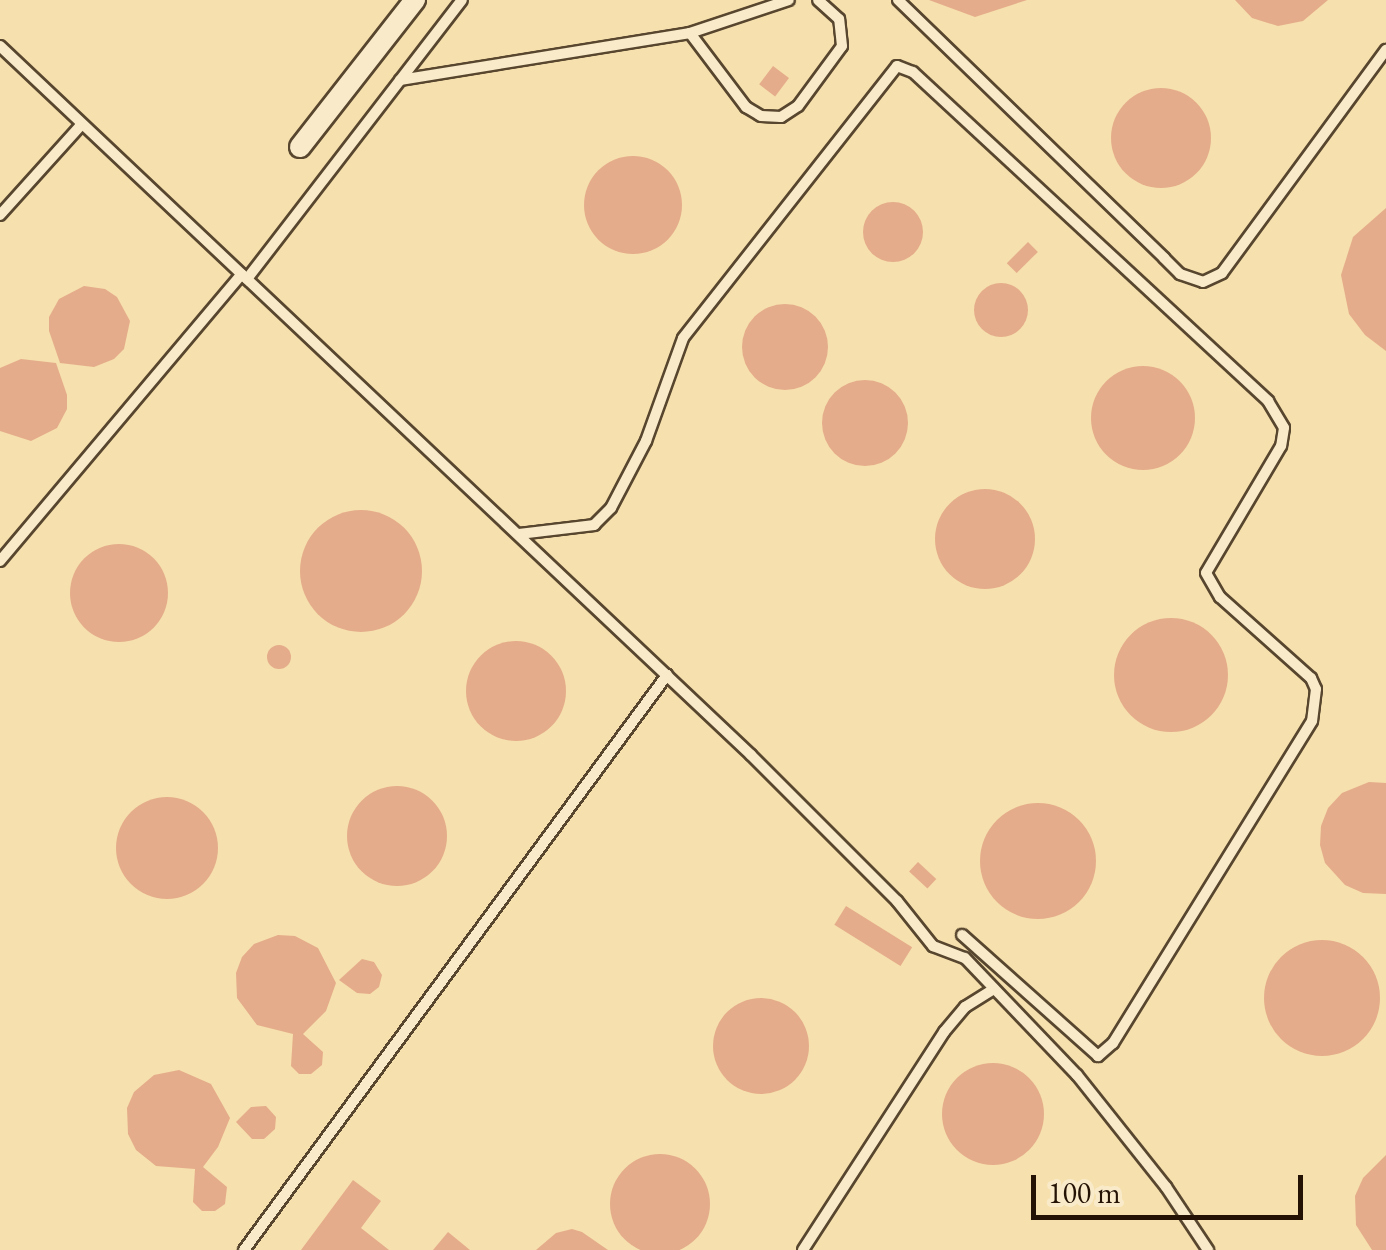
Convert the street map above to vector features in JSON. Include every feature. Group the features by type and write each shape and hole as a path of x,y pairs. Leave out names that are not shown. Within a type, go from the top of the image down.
{"street":[{"path":"300,147 415,0"}],"lane":[{"path":"0,560 245,276 462,0"},
{"path":"400,80 690,33 789,0"},
{"path":"690,33 746,107 761,116 780,116 798,106 842,46 839,19 818,0"},
{"path":"898,0 1180,274 1204,282 1222,273 1386,50"},
{"path":"0,46 667,675 897,901 932,946 965,958 1077,1075 1166,1186 1208,1250"},
{"path":"519,534 594,524 611,508 646,441 683,338 897,66 913,72 1268,401 1284,428 1281,446 1206,573 1220,597 1311,678 1316,690 1312,721 1113,1043 1098,1056 962,935"},
{"path":"0,214 81,125"},
{"path":"244,1250 667,675"},
{"path":"803,1250 944,1032 965,1007 994,989"}],"building":[{"path":"929,0 1027,0 975,17"},
{"path":"1235,0 1328,0 1303,21 1278,26 1252,18"},
{"path":"773,66 789,78 775,96 759,84"},
{"path":"1161,88 1180,92 1196,103 1207,119 1211,138 1207,157 1196,173 1180,184 1161,188 1142,184 1126,173 1115,157 1111,138 1115,119 1126,103 1142,92"},
{"path":"633,156 652,160 668,170 678,186 682,205 678,224 668,240 652,250 633,254 614,250 598,240 588,224 584,205 588,186 598,170 614,160"},
{"path":"893,202 914,211 923,232 914,253 893,262 872,253 863,232 872,211"},
{"path":"1386,208 1386,351 1365,335 1349,314 1341,275 1353,237"},
{"path":"1028,242 1038,252 1017,273 1007,263"},
{"path":"1001,283 1020,291 1028,310 1020,329 1001,337 982,329 974,310 982,291"},
{"path":"84,286 105,289 117,297 130,321 124,349 114,359 94,367 60,363 49,331 49,317 59,299"},
{"path":"785,304 815,317 828,347 815,377 785,390 755,377 742,347 755,317"},
{"path":"21,359 56,363 67,395 67,409 57,428 31,441 0,431 0,368"},
{"path":"1143,366 1163,370 1180,381 1191,398 1195,418 1191,438 1180,455 1163,466 1143,470 1123,466 1106,455 1095,438 1091,418 1095,398 1106,381 1123,370"},
{"path":"865,380 895,393 908,423 895,453 865,466 835,453 822,423 835,393"},
{"path":"985,489 1004,493 1020,504 1031,520 1035,539 1031,558 1020,574 1004,585 985,589 966,585 950,574 939,558 935,539 939,520 950,504 966,493"},
{"path":"361,510 384,514 404,528 418,548 422,571 418,594 404,614 384,628 361,632 338,628 318,614 304,594 300,571 304,548 318,528 338,514"},
{"path":"119,544 138,548 154,558 164,574 168,593 164,612 154,628 138,638 119,642 100,638 84,628 74,612 70,593 74,574 84,558 100,548"},
{"path":"1171,618 1193,623 1211,635 1223,653 1228,675 1223,697 1211,715 1193,727 1171,732 1149,727 1131,715 1119,697 1114,675 1119,653 1131,635 1149,623"},
{"path":"516,641 535,644 552,655 563,672 563,710 552,727 535,738 516,741 497,738 480,727 469,710 466,691 469,672 480,655 497,644"},
{"path":"279,645 288,648 288,666 279,669 270,666 267,657 270,648"},
{"path":"1369,782 1386,783 1386,894 1363,893 1345,885 1325,863 1320,845 1321,826 1328,808 1342,793"},
{"path":"397,786 425,794 439,808 447,836 439,864 425,878 397,886 369,878 355,864 347,836 355,808 369,794"},
{"path":"167,797 186,801 203,812 214,829 218,848 214,867 203,884 186,895 167,899 148,895 131,884 120,867 116,848 120,829 131,812 148,801"},
{"path":"1038,803 1060,807 1079,820 1092,839 1096,861 1092,883 1079,902 1060,915 1038,919 1016,915 997,902 984,883 980,861 984,839 997,820 1016,807"},
{"path":"918,862 936,879 927,889 909,872"},
{"path":"846,906 912,947 900,966 834,925"},
{"path":"278,935 295,936 318,948 336,983 326,1011 303,1034 323,1052 322,1065 311,1074 299,1074 291,1066 293,1034 257,1025 237,998 236,973 242,957 254,944"},
{"path":"1322,940 1344,945 1363,957 1375,976 1380,998 1375,1020 1363,1039 1344,1051 1322,1056 1300,1051 1281,1039 1269,1020 1264,998 1269,976 1281,957 1300,945"},
{"path":"362,959 374,962 382,975 379,987 370,994 357,993 339,980"},
{"path":"761,998 779,1002 795,1012 805,1028 809,1046 805,1064 795,1080 779,1090 761,1094 743,1090 727,1080 717,1064 713,1046 717,1028 727,1012 743,1002"},
{"path":"993,1063 1012,1067 1029,1078 1040,1095 1044,1114 1040,1133 1029,1150 1012,1161 993,1165 974,1161 957,1150 946,1133 942,1114 946,1095 957,1078 974,1067"},
{"path":"179,1070 211,1084 230,1118 218,1147 203,1167 227,1187 225,1204 215,1211 202,1211 193,1202 195,1169 156,1166 136,1150 128,1134 127,1108 134,1092 154,1075"},
{"path":"266,1106 276,1117 275,1129 264,1139 252,1139 236,1122 251,1107"},
{"path":"660,1154 679,1158 696,1168 706,1185 710,1204 706,1223 696,1240 679,1250 660,1254 641,1250 624,1240 614,1223 610,1204 614,1185 624,1168 641,1158"},
{"path":"1386,1155 1386,1250 1372,1250 1356,1225 1355,1196 1363,1178"},
{"path":"353,1180 381,1201 361,1228 389,1250 301,1250"},
{"path":"572,1229 608,1250 536,1250 556,1233"},
{"path":"448,1232 470,1250 433,1250"}]}
